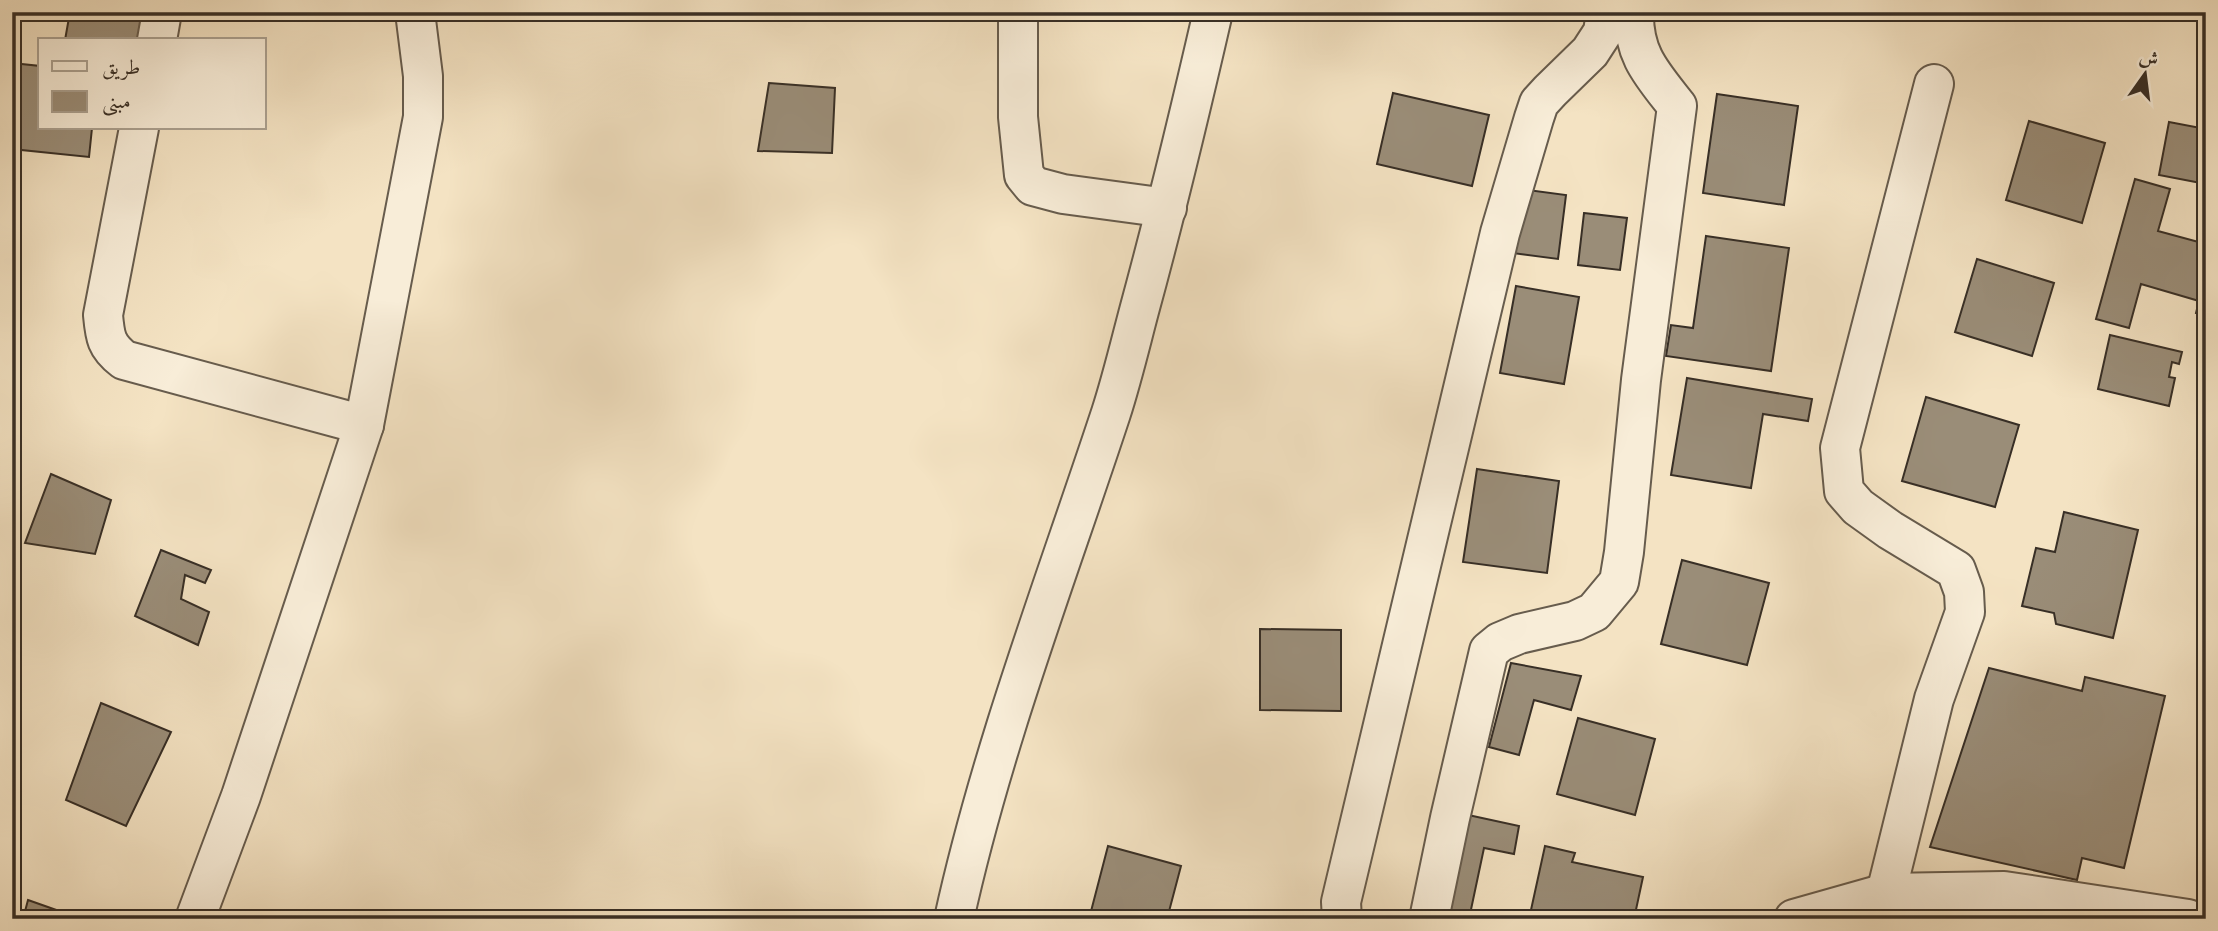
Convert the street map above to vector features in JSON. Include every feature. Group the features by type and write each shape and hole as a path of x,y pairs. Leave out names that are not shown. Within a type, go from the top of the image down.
{"street":[{"path":"157,38 162,12"},
{"path":"195,919 246,783 364,425 423,117 423,76 415,12"},
{"path":"1018,12 1018,117 1024,176 1033,186 1063,194 1167,208"},
{"path":"954,919 967,860 1006,728 1066,541 1112,410 1167,208 1213,12"},
{"path":"1342,919 1341,902 1500,233 1539,103 1590,52 1603,32 1606,12"},
{"path":"1429,919 1489,651 1500,642 1519,634 1575,621 1594,612 1619,582 1625,552 1641,380 1676,106 1643,58 1634,36 1634,12"},
{"path":"1886,893 1934,699 1965,612 1964,592 1956,570 1890,530 1858,507 1844,491 1840,448 1934,84"},
{"path":"139,130 103,315 105,334 111,350 133,363 364,425"},
{"path":"1794,919 1886,893 2004,891 2188,919"}],"building":[{"path":"70,12 145,12 141,38 65,38"},
{"path":"12,63 38,66 38,130 92,130 89,157 12,149"},
{"path":"769,83 835,88 832,153 758,151"},
{"path":"1393,93 1489,115 1472,186 1377,164"},
{"path":"1717,94 1798,106 1784,205 1703,193"},
{"path":"2029,121 2105,143 2082,223 2006,200"},
{"path":"2169,122 2206,129 2206,184 2159,175"},
{"path":"2135,179 2170,189 2158,231 2206,244 2206,316 2196,313 2199,301 2141,284 2129,328 2096,319"},
{"path":"1521,189 1566,195 1558,259 1512,253"},
{"path":"1584,213 1627,218 1620,270 1578,265"},
{"path":"1706,236 1789,248 1771,371 1666,356 1671,325 1693,328"},
{"path":"1977,259 2054,283 2032,356 1955,332"},
{"path":"1516,286 1579,297 1564,384 1500,373"},
{"path":"2110,335 2182,352 2179,364 2172,362 2169,377 2175,378 2169,406 2098,389"},
{"path":"1687,378 1812,399 1808,421 1763,414 1751,488 1671,475"},
{"path":"1926,397 2019,425 1995,507 1902,481"},
{"path":"1477,469 1559,481 1547,573 1463,562"},
{"path":"51,474 111,500 95,554 25,543"},
{"path":"2064,512 2138,530 2113,638 2056,624 2054,613 2022,606 2036,548 2055,552"},
{"path":"161,550 211,570 205,583 185,575 181,599 209,612 198,645 135,616"},
{"path":"1682,560 1769,583 1747,665 1661,644"},
{"path":"1260,629 1341,630 1341,711 1260,710"},
{"path":"1511,663 1581,676 1571,710 1534,700 1519,755 1489,747"},
{"path":"1989,668 2082,691 2085,677 2165,696 2124,868 2082,858 2077,880 1930,847"},
{"path":"101,703 171,732 126,826 66,800"},
{"path":"1578,718 1655,739 1635,815 1557,794"},
{"path":"1459,813 1519,826 1514,854 1484,848 1469,919 1437,919"},
{"path":"1108,846 1181,866 1167,919 1089,919"},
{"path":"1545,846 1575,853 1572,862 1643,877 1634,919 1529,919"},
{"path":"28,900 79,918 23,919"}]}
